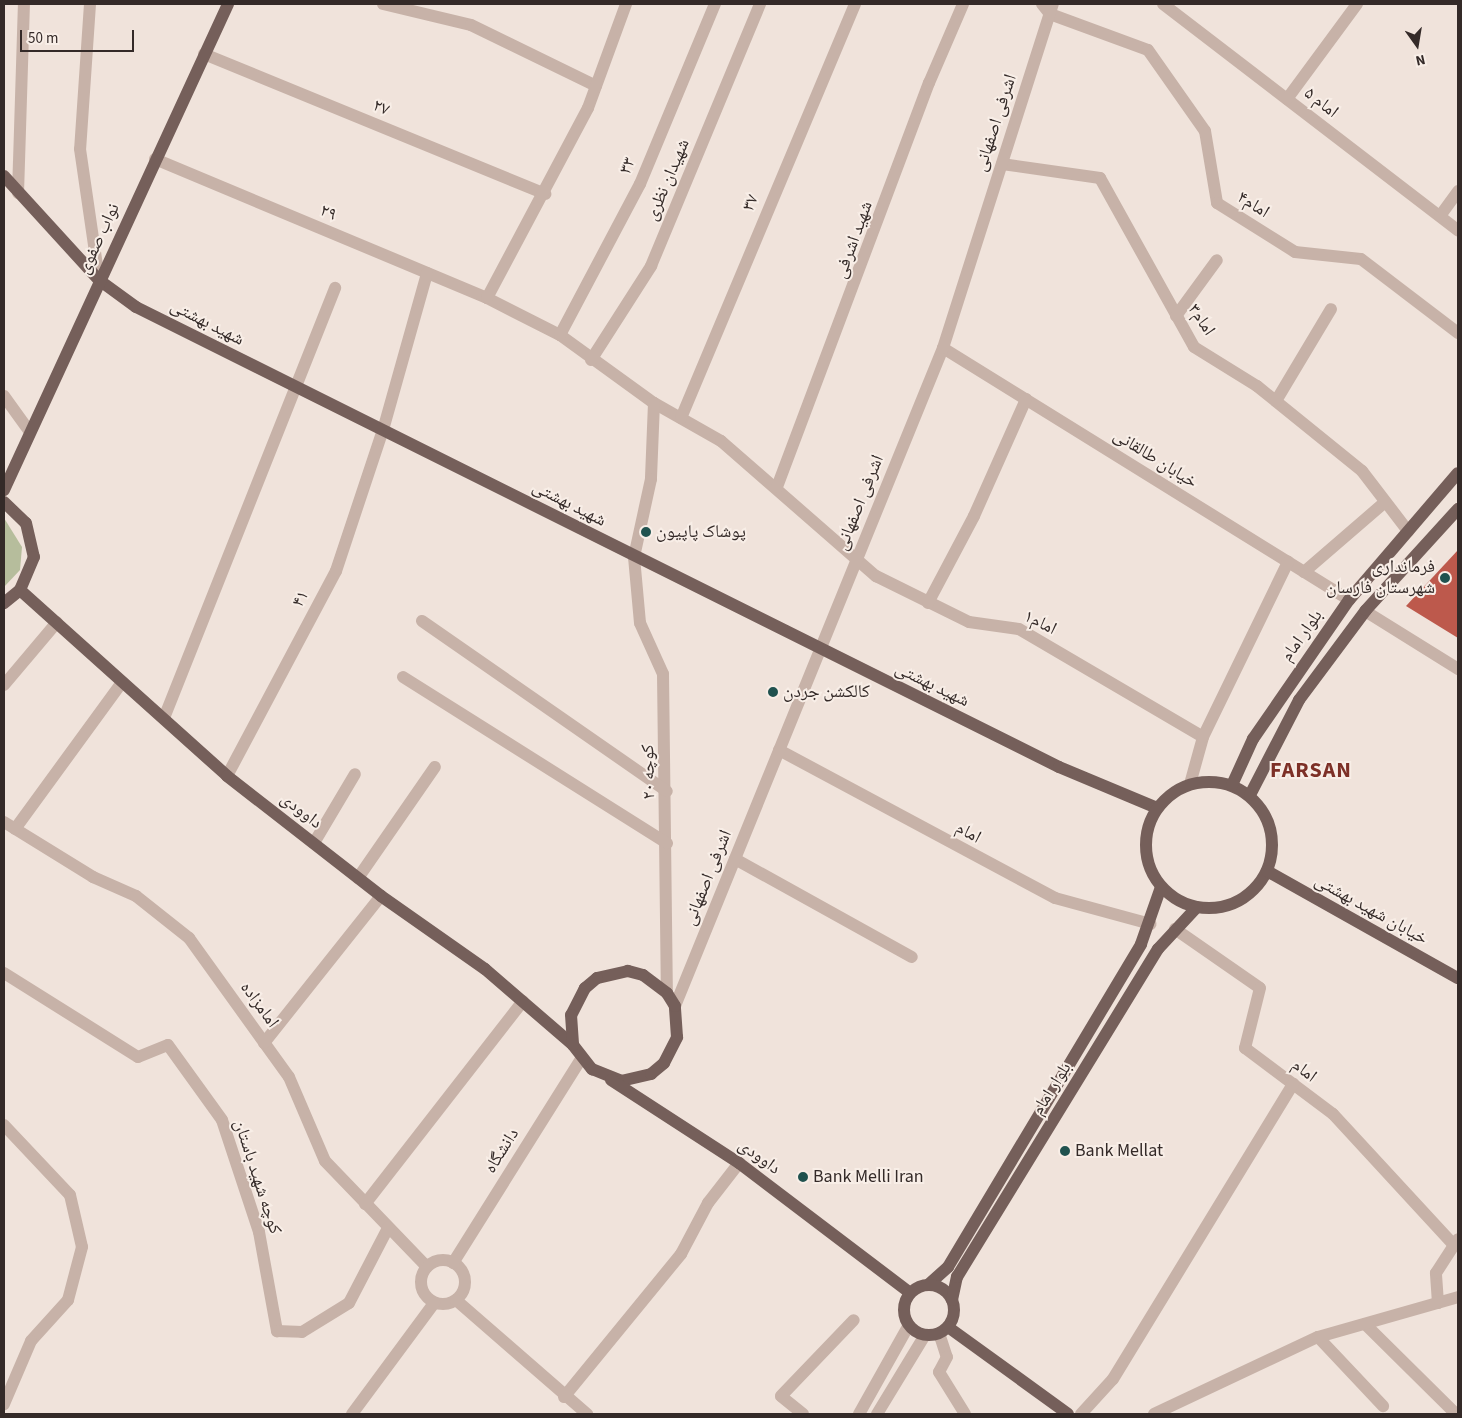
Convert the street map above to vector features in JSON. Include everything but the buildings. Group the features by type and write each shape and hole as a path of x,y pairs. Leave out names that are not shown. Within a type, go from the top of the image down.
{"main road":[{"name":"نواب صفوی","path":"4,490 99,280 228,4"},
{"name":"شهید بهشتی","path":"4,176 99,280 136,307 1059,767 1157,808"},
{"name":"بلوار امام","path":"1232,785 1253,739 1349,600 1458,473"},
{"path":"4,502 26,523 32,539 34,557 20,590 4,603"},
{"name":"بلوار امام","path":"1250,795 1299,700 1365,611 1458,509"},
{"name":"داوودی","path":"20,590 227,776 380,896 523,1001 573,1045"},
{"path":"1349,600 1365,611"},
{"path":"1190,784 1232,785 1250,795 1272,830 1273,851 1267,871 1256,889 1239,901 1197,907 1161,887 1150,869 1145,848 1148,827 1157,808 1190,784"},
{"name":"خیابان شهید بهشتی","path":"1267,871 1458,978"},
{"name":"بلوار امام","path":"928,1285 948,1267 1151,924 1161,887"},
{"name":"بلوار امام","path":"952,1300 963,1267 1175,929 1197,907"},
{"path":"628,971 643,975 668,993 675,1006 678,1036 664,1064 636,1078 605,1077 581,1059 573,1045 571,1015 585,988 597,978 628,971"},
{"name":"داوودی","path":"605,1077 739,1163 910,1293"},
{"path":"928,1285 938,1286 952,1300 954,1309 943,1330 925,1335 909,1325 904,1309 910,1293 928,1285"},
{"path":"943,1330 1068,1414"}],"street":[{"path":"18,192 24,4"},
{"path":"90,4 80,149 99,280"},
{"path":"383,4 471,25 596,86"},
{"path":"487,298 545,194 596,86 626,4"},
{"name":"۳۳","path":"560,335 640,184 714,4"},
{"name":"شهیدان نظری","path":"591,360 651,266 760,4"},
{"name":"۳۷","path":"682,418 855,4"},
{"name":"شهید اشرفی","path":"777,487 929,83 963,4"},
{"name":"امام ۵","path":"1163,4 1458,230"},
{"path":"1287,99 1357,4"},
{"name":"اشرفی اصفهانی","path":"675,1006 819,648 943,348 1002,164 1048,7"},
{"name":"امام۴","path":"1048,7 1148,50 1205,131 1217,203 1295,252 1362,259 1458,333"},
{"name":"۲۷","path":"204,54 545,194"},
{"name":"۲۹","path":"155,159 487,298 560,335 591,360 654,403 682,418"},
{"name":"امام۳","path":"1002,164 1100,178 1194,347 1276,401 1362,472 1408,532"},
{"path":"1440,216 1458,191"},
{"path":"1176,316 1216,260"},
{"name":"۴۱","path":"227,776 336,571 383,430 427,273"},
{"path":"164,718 293,386 335,288"},
{"path":"1276,401 1331,309"},
{"name":"خیابان طالقانی","path":"943,348 1349,600"},
{"path":"4,396 30,432"},
{"path":"928,603 974,516 1026,399"},
{"name":"کوچه ۲۰","path":"654,403 651,479 634,556 640,622 663,674 667,791 668,993"},
{"name":"امام۱","path":"682,418 721,441 858,556 876,576 969,622 1019,629 1203,737"},
{"path":"1304,572 1386,502"},
{"path":"1190,784 1203,737 1288,562"},
{"path":"1365,611 1458,669"},
{"path":"422,621 667,791"},
{"path":"4,685 57,622"},
{"path":"403,677 667,844"},
{"path":"9,826 122,682"},
{"name":"امام","path":"779,750 1055,898 1151,924"},
{"path":"358,878 434,767"},
{"path":"314,843 355,774"},
{"name":"امامزاده","path":"9,826 93,877 136,896 188,938 264,1042 302,1101 325,1162 426,1267"},
{"path":"735,859 912,958"},
{"path":"264,1042 380,896"},
{"name":"امام","path":"1175,929 1260,988 1245,1048 1333,1114 1456,1242"},
{"name":"کوچه شهید باستان","path":"4,973 138,1057 168,1045 222,1120 259,1232 277,1331 302,1332 349,1303 388,1228"},
{"path":"365,1204 523,1001"},
{"name":"دانشگاه","path":"453,1262 581,1059"},
{"path":"1081,1414 1113,1379 1293,1084"},
{"path":"4,1125 70,1195 82,1247 68,1300 31,1341 4,1404"},
{"path":"564,1397 681,1254 708,1203 739,1163"},
{"path":"1438,1303 1436,1273 1456,1242"},
{"path":"434,1303 421,1287 426,1267 444,1260 453,1262 464,1276 465,1285 456,1300"},
{"path":"1154,1414 1318,1337 1458,1297"},
{"path":"352,1414 434,1303 456,1300 564,1397 587,1414"},
{"path":"803,1414 781,1396 854,1320"},
{"path":"1365,1324 1456,1414"},
{"path":"859,1414 909,1325"},
{"path":"943,1330 947,1356 939,1372 965,1414"},
{"path":"877,1414 925,1335"},
{"path":"1318,1337 1383,1406"}],"green space":[{"path":"4,518 22,547 20,570 4,587"}],"place":[{"name":"پوشاک پاپیون","path":"646,532"},
{"name":"فرمانداری شهرستان فارسان","path":"1445,578"},
{"name":"کالکشن جردن","path":"773,692"},
{"name":"Bank Mellat","path":"1065,1151"},
{"name":"Bank Melli Iran","path":"803,1177"}],"district":[{"name":"FARSAN","path":"1311,771"}]}
